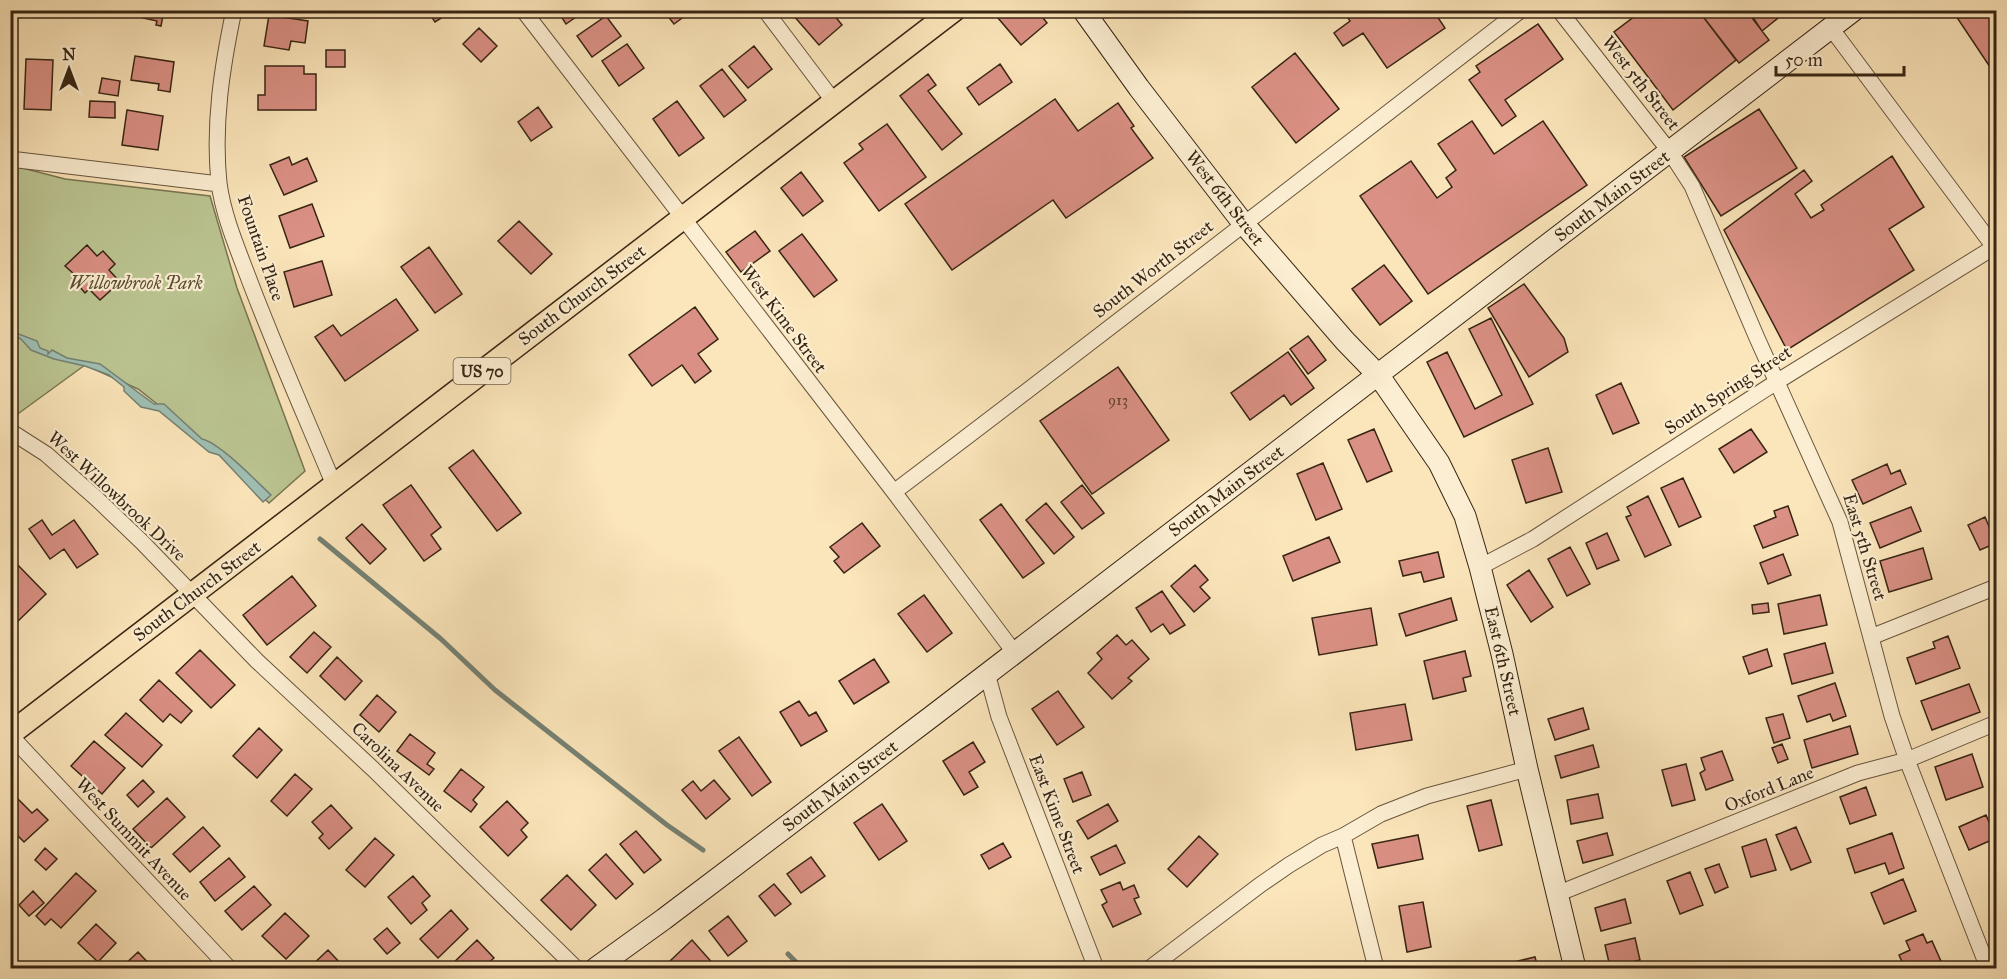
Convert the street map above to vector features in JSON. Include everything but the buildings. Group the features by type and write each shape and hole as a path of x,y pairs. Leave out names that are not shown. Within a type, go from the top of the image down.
{"main road":[{"name":"South Church Street","path":"10,735 954,10"}],"street":[{"name":"Fountain Place","path":"234,10 218,103 219,184 238,249 260,309 334,486"},
{"name":"West Kime Street","path":"523,10 894,492 1014,652"},
{"path":"765,10 835,103"},
{"name":"West 6th Street","path":"1083,10 1243,223 1379,376"},
{"name":"South Worth Street","path":"894,492 1035,386 1521,10"},
{"name":"West 5th Street","path":"1559,10 1670,152"},
{"name":"South Main Street","path":"596,969 664,920 1379,376 1411,349 1854,10"},
{"path":"1831,28 1995,246"},
{"name":"East 5th Street","path":"1670,152 1692,186 1800,436 1840,522 1892,716 1988,969"},
{"path":"10,159 219,184"},
{"name":"South Spring Street","path":"1480,567 1533,539 1778,381 1995,246"},
{"name":"East 6th Street","path":"1379,376 1439,463 1465,516 1502,654 1527,770 1575,969"},
{"name":"West Willowbrook Drive","path":"10,431 46,454 89,492 192,594"},
{"path":"1871,637 1996,587"},
{"name":"Carolina Avenue","path":"192,594 257,661 373,769 576,969"},
{"name":"East Kime Street","path":"987,673 999,717 1096,969"},
{"name":"Oxford Lane","path":"1557,894 1858,773 1907,760 1996,723"},
{"name":"West Summit Avenue","path":"10,735 229,969"},
{"path":"1150,969 1289,865 1322,845 1343,836 1381,814 1427,796 1527,770"},
{"path":"1343,836 1376,969"}],"green space":[{"name":"Willowbrook Park","path":"11,165 65,179 210,196 237,288 305,471 269,503 210,446 138,389 85,365 15,416 11,414"}],"shaded area":[{"path":"11,324 16,333 37,341 40,348 48,351 48,354 52,350 67,358 100,364 154,404 164,404 202,439 228,455 271,495 263,502 219,455 209,452 159,411 141,407 124,391 124,387 109,375 31,350 21,339 11,334"}],"waterway":[{"path":"320,539 441,639 495,690 667,825 703,850"},
{"path":"788,954 802,968"}]}
